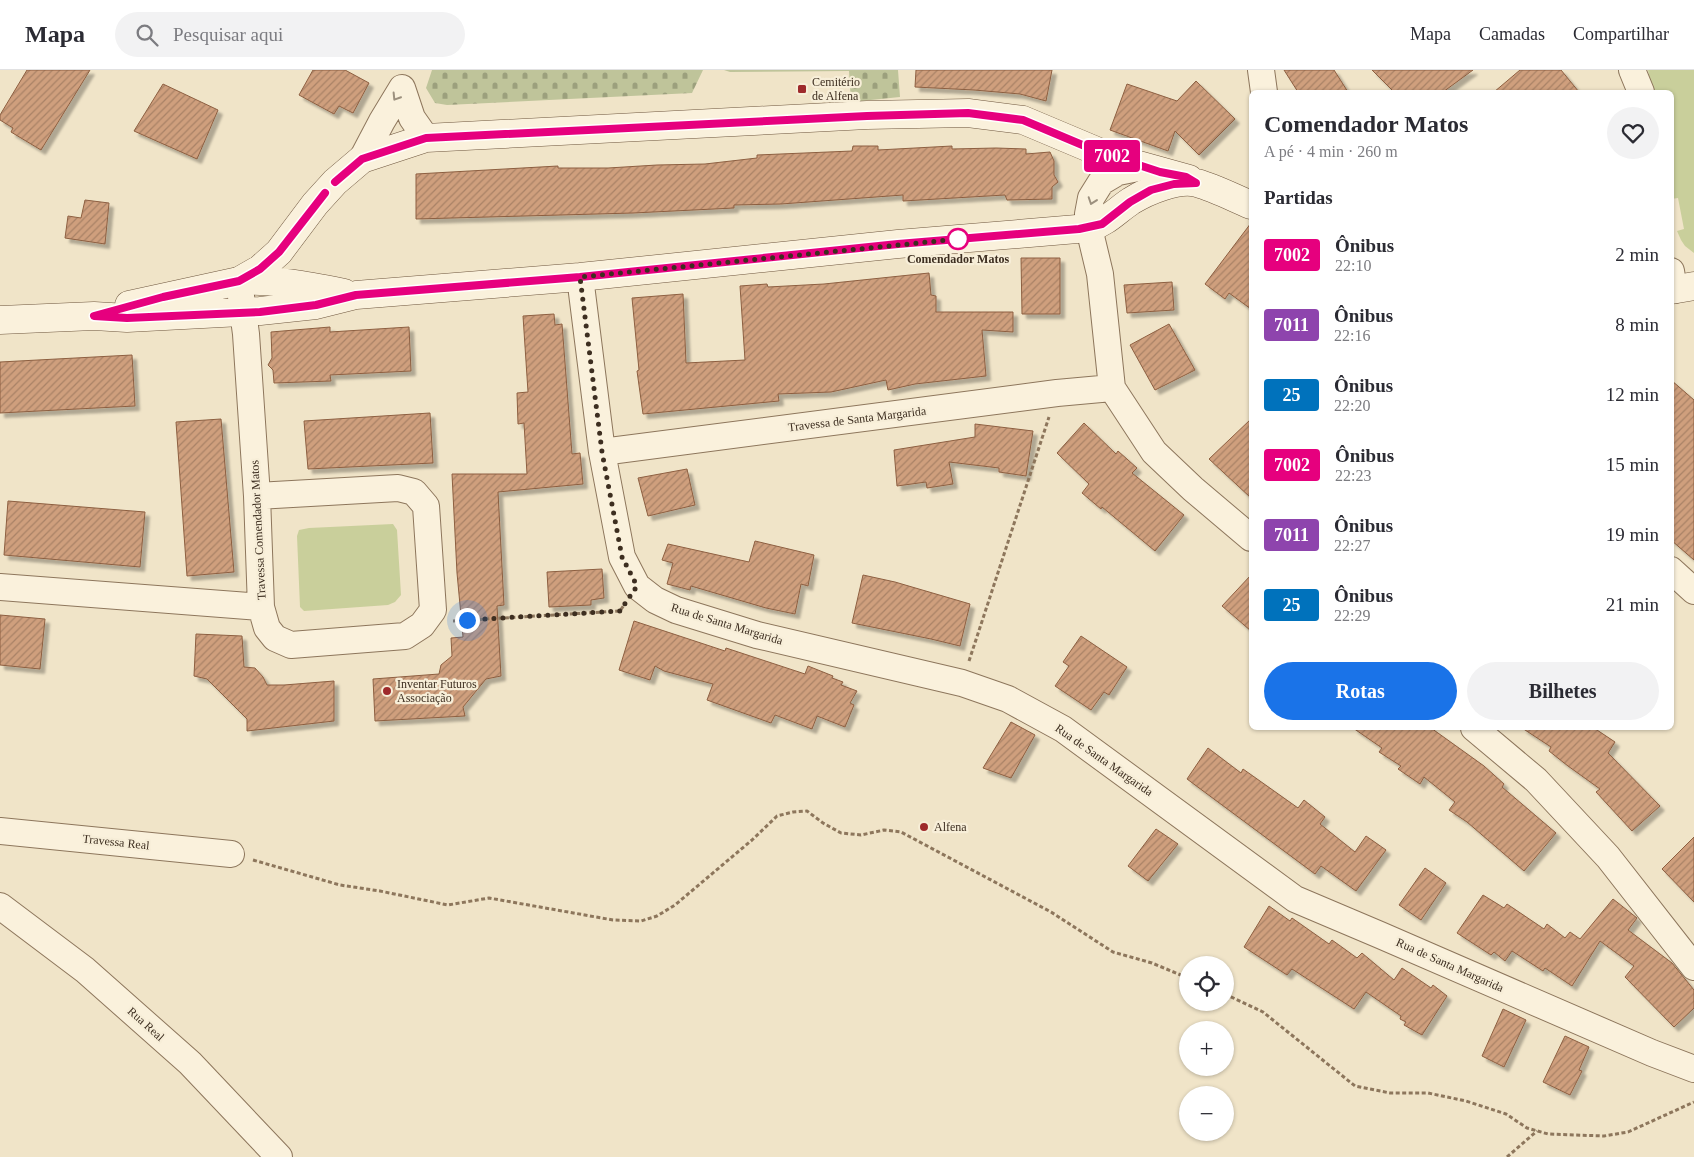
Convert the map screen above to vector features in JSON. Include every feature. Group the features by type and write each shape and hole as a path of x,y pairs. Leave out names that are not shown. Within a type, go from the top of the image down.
{"street":[{"path":"1261,70 1264,90"},
{"path":"1632,70 1641,90"},
{"path":"362,159 382,120 402,88 412,118 426,138"},
{"path":"239,281 260,269 279,252 335,182 362,159 426,138 867,116 968,113 1023,120 1099,152 1131,169 1186,177 1196,183 1249,204"},
{"path":"1108,221 1088,214 1091,198 1101,182 1131,169"},
{"path":"1131,169 1122,182 1124,198 1108,221 1100,274 1112,388 1154,452 1193,489 1249,536"},
{"path":"0,320 94,316 127,318 260,312 322,303 356,295 580,277 1108,221 1151,190 1174,184 1196,183"},
{"path":"299,227 293,249 294,269 298,284 308,296 322,303"},
{"name":"Rua de Santa Margarida","path":"580,277 602,452 622,557 637,586 655,600 676,610 757,635 962,683 1008,699 1063,729 1295,899 1380,934 1652,1053 1694,1069"},
{"path":"94,316 154,299 239,281 263,280 298,284 356,295"},
{"name":"Travessa Comendador Matos","path":"0,586 262,607 257,496 246,334 239,281"},
{"name":"Travessa de Santa Margarida","path":"602,452 1058,393 1112,388"},
{"path":"257,496 398,488 414,492 426,506 433,610 422,625 405,636 291,645 276,638 267,628 262,607"},
{"path":"1674,573 1694,591"},
{"path":"1476,730 1536,780 1608,857 1694,967"},
{"name":"Travessa Real","path":"0,831 231,854"},
{"name":"Rua Real","path":"0,906 85,970 190,1063 279,1157"}],"path":[{"path":"962,683 1058,393"},
{"path":"433,610 448,621 620,611 637,586"},
{"path":"231,854 340,885 380,891 448,906 489,898 613,920 641,920 656,916 675,905 752,840 777,816 807,811 841,833 861,835 884,830 902,832 1028,900 1113,952 1152,963 1179,974"},
{"path":"1234,998 1263,1012 1355,1086 1390,1093 1428,1093 1466,1101 1506,1114 1528,1128 1548,1134 1604,1136 1628,1132 1694,1102"},
{"path":"1507,1157 1537,1131"}],"green space":[{"path":"432,70 703,70 692,93 447,105 435,103 426,88"},
{"path":"724,70 898,70 900,97 851,102 849,71 730,72"},
{"path":"1648,70 1694,70 1694,253 1685,246 1677,231 1684,229 1678,198 1674,199 1674,90 1652,90"},
{"path":"393,524 397,530 401,595 395,602 388,605 304,611 300,607 297,536 299,530"}],"building":[{"path":"27,70 90,70 41,150 11,132 13,128 0,120 0,115"},
{"path":"313,70 345,70 369,83 353,113 339,106 334,114 299,95"},
{"path":"916,70 1052,70 1046,101 1020,94 915,87"},
{"path":"1284,70 1334,70 1347,90 1297,90"},
{"path":"1372,70 1473,70 1446,90 1392,90"},
{"path":"1520,70 1561,70 1577,90 1496,90"},
{"path":"1196,81 1235,119 1199,155 1175,131 1168,151 1110,130 1127,84 1177,101"},
{"path":"163,84 218,110 197,159 134,131"},
{"path":"853,146 878,146 878,150 952,146 952,149 1026,149 1026,154 1050,152 1054,161 1054,175 1058,182 1052,187 1052,199 1007,200 1005,195 903,201 903,195 781,204 734,205 734,208 633,213 416,219 416,174 558,166 558,168 608,168 705,164 757,158 757,155 852,151"},
{"path":"85,200 109,203 105,244 65,238 68,216 81,218"},
{"path":"1249,226 1249,308 1229,293 1225,299 1205,284"},
{"path":"1021,258 1060,258 1060,314 1022,314"},
{"path":"929,273 931,295 936,296 936,312 1013,312 1013,332 982,330 986,376 915,384 888,390 886,380 831,392 778,394 779,401 643,414 637,371 639,370 632,298 683,294 686,363 745,360 740,286 767,284 768,287 824,284"},
{"path":"1172,282 1174,310 1127,313 1124,285"},
{"path":"554,314 555,325 562,324 572,454 580,453 583,484 498,492 504,605 497,606 501,676 486,679 463,707 465,716 375,721 373,679 439,674 441,665 452,656 451,638 463,637 457,573 452,474 527,474 524,423 518,424 517,393 528,392 523,316"},
{"path":"1169,324 1195,370 1155,390 1130,345"},
{"path":"330,327 330,332 409,327 411,371 330,375 331,381 274,383 273,370 268,365 272,358 271,332"},
{"path":"132,355 135,406 0,413 0,362"},
{"path":"1674,383 1694,400 1694,560 1674,543"},
{"path":"430,413 433,463 308,469 304,421"},
{"path":"221,419 234,572 187,576 176,422"},
{"path":"1249,421 1249,496 1209,459"},
{"path":"1084,423 1116,454 1118,451 1137,468 1132,473 1184,515 1155,551 1082,493 1089,484 1057,453"},
{"path":"975,424 1033,431 1026,476 999,472 999,468 949,462 953,484 927,488 926,482 897,486 894,450 975,437"},
{"path":"687,469 695,505 648,516 638,478"},
{"path":"8,501 145,512 140,567 4,555"},
{"path":"755,541 814,555 808,586 801,584 795,614 766,608 691,586 690,590 667,584 673,563 662,560 668,544 749,562"},
{"path":"602,569 604,598 591,600 591,605 549,607 547,572"},
{"path":"863,575 895,582 970,604 960,646 852,623"},
{"path":"1249,577 1249,629 1222,606"},
{"path":"0,615 45,619 40,669 0,665"},
{"path":"634,621 725,651 726,648 805,674 808,666 833,676 832,678 843,682 841,685 857,691 850,703 854,705 845,727 817,716 812,729 775,715 771,723 707,700 713,684 664,671 655,666 650,680 619,670"},
{"path":"196,634 242,636 244,667 255,668 267,685 334,681 334,721 247,731 247,719 207,679 194,676"},
{"path":"1081,636 1127,667 1109,695 1104,692 1091,710 1055,686 1069,666 1063,662"},
{"path":"1011,722 1035,735 1011,778 983,768"},
{"path":"1356,730 1434,730 1484,766 1504,784 1502,787 1556,833 1524,871 1467,822 1449,810 1455,802 1424,777 1420,784 1398,769 1401,766 1379,752 1382,748"},
{"path":"1525,730 1597,730 1615,742 1608,753 1660,806 1632,831 1596,792 1600,789 1549,751 1551,747"},
{"path":"1208,748 1241,773 1243,769 1298,808 1304,800 1325,817 1320,824 1355,852 1366,836 1386,850 1356,891 1321,866 1315,874 1187,779"},
{"path":"1156,829 1178,844 1148,881 1128,866"},
{"path":"1694,837 1694,902 1662,869"},
{"path":"1425,868 1446,883 1421,920 1399,905"},
{"path":"1483,895 1504,908 1507,904 1544,929 1547,924 1565,938 1570,932 1580,939 1613,899 1637,918 1628,930 1672,963 1694,990 1694,1008 1674,1027 1625,977 1634,966 1600,941 1572,986 1545,968 1543,971 1512,951 1505,961 1494,952 1491,955 1457,933"},
{"path":"1269,906 1290,921 1292,918 1329,944 1332,940 1357,958 1362,953 1394,980 1402,968 1431,988 1433,985 1447,996 1422,1035 1404,1025 1406,1022 1400,1019 1401,1016 1366,992 1354,1009 1292,969 1287,975 1244,947"},
{"path":"1503,1009 1526,1020 1504,1067 1482,1056"},
{"path":"1565,1036 1589,1047 1579,1070 1582,1071 1570,1095 1543,1082"}],"bus line":[{"name":"7002","path":"325,193 279,252 260,269 239,281 125,306 94,316 127,318 260,312 316,305 356,295 580,277 898,244 1089,228 1102,224 1130,202 1151,190 1174,184 1196,183 1186,177 1160,172 1099,152 1023,120 968,113 867,116 426,138 362,159 335,182"}],"place":[{"name":"Cemitério de Alfena","path":"802,89"},
{"name":"Comendador Matos","path":"958,239"},
{"name":"Inventar Futuros Associação","path":"387,691"},
{"name":"Alfena","path":"924,827"}],"route":[{"path":"467,620 620,611 637,586 628,572 622,557 602,452 580,277 958,239"}]}
